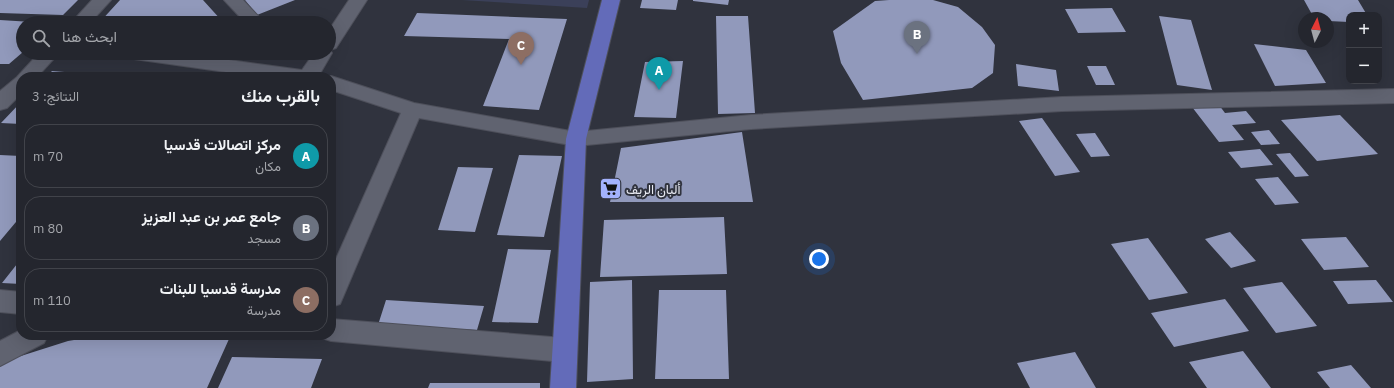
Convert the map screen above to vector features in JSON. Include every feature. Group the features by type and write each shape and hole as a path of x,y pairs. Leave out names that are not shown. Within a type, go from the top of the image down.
{"main road":[{"path":"563,388 576,139 611,0"}],"street":[{"path":"87,16 102,0"},
{"path":"233,0 249,16"},
{"path":"336,33 358,0"},
{"path":"31,72 43,60"},
{"path":"219,60 282,72"},
{"path":"311,72 319,60"},
{"path":"336,84 364,92 412,110 576,139 751,122 1054,105 1394,96"},
{"path":"0,103 16,87"},
{"path":"336,285 412,110"},
{"path":"0,301 16,303"},
{"path":"336,330 564,350"},
{"path":"0,354 26,340"}],"shaded area":[{"path":"462,0 589,0 587,8"}],"building":[{"path":"0,0 78,0 63,15 0,13"},
{"path":"120,0 203,0 217,16 105,16"},
{"path":"245,0 295,0 257,15"},
{"path":"642,0 678,0 676,10 640,8"},
{"path":"693,0 729,0 728,5"},
{"path":"933,0 958,7 982,27 995,45 993,73 972,88 863,100 841,63 833,31 875,1"},
{"path":"1304,0 1358,0 1365,12 1346,12 1346,22 1334,21 1334,12 1311,12"},
{"path":"1112,8 1126,32 1078,33 1065,9"},
{"path":"417,13 567,19 539,110 483,106 509,39 404,36"},
{"path":"716,16 748,16 755,113 718,114"},
{"path":"1159,16 1191,20 1212,90 1177,85"},
{"path":"0,20 16,21 16,58 9,64 0,64"},
{"path":"1254,44 1306,50 1326,83 1275,86"},
{"path":"683,61 676,118 634,117 645,62"},
{"path":"1016,64 1056,70 1059,91 1018,86"},
{"path":"1087,66 1106,66 1115,85 1096,85"},
{"path":"1219,105 1225,113 1246,111 1256,123 1232,125 1244,140 1219,142 1192,107"},
{"path":"16,107 16,124 1,123"},
{"path":"1340,115 1378,154 1317,161 1281,120"},
{"path":"1042,118 1080,172 1055,176 1019,121"},
{"path":"1269,130 1280,144 1261,145 1251,132"},
{"path":"742,132 753,202 610,202 621,148"},
{"path":"1095,133 1110,156 1091,157 1076,134"},
{"path":"1260,149 1273,165 1241,168 1228,152"},
{"path":"1290,153 1309,176 1295,177 1276,154"},
{"path":"0,155 16,156 16,222 0,241"},
{"path":"519,155 562,156 544,237 497,235"},
{"path":"458,167 493,168 475,232 438,230"},
{"path":"1278,177 1299,203 1275,205 1255,179"},
{"path":"724,217 727,274 600,277 604,220"},
{"path":"1230,232 1256,261 1231,268 1205,239"},
{"path":"1346,237 1369,267 1324,270 1301,239"},
{"path":"1148,238 1188,293 1149,300 1111,244"},
{"path":"508,249 551,250 538,323 492,322"},
{"path":"16,265 16,284 2,283"},
{"path":"632,280 633,379 587,382 590,282"},
{"path":"1376,280 1393,302 1348,304 1333,281"},
{"path":"1282,282 1317,326 1276,333 1243,288"},
{"path":"659,290 726,290 729,379 655,379"},
{"path":"1225,299 1249,331 1174,347 1151,313"},
{"path":"386,300 484,306 477,330 378,325"},
{"path":"229,340 207,388 0,388 0,363 68,341"},
{"path":"1243,351 1271,388 1207,388 1189,362"},
{"path":"1075,352 1096,388 1030,388 1017,363"},
{"path":"232,357 322,359 311,388 218,388"},
{"path":"1351,365 1371,388 1330,388 1317,372"},
{"path":"430,383 540,383 540,388 428,388"}],"place":[{"name":"جامع عمر بن عبد العزيز","path":"917,54"},
{"name":"مدرسة قدسيا للبنات","path":"521,65"},
{"name":"مركز اتصالات قدسيا","path":"659,90"},
{"name":"ألبان الريف","path":"611,189"}]}
